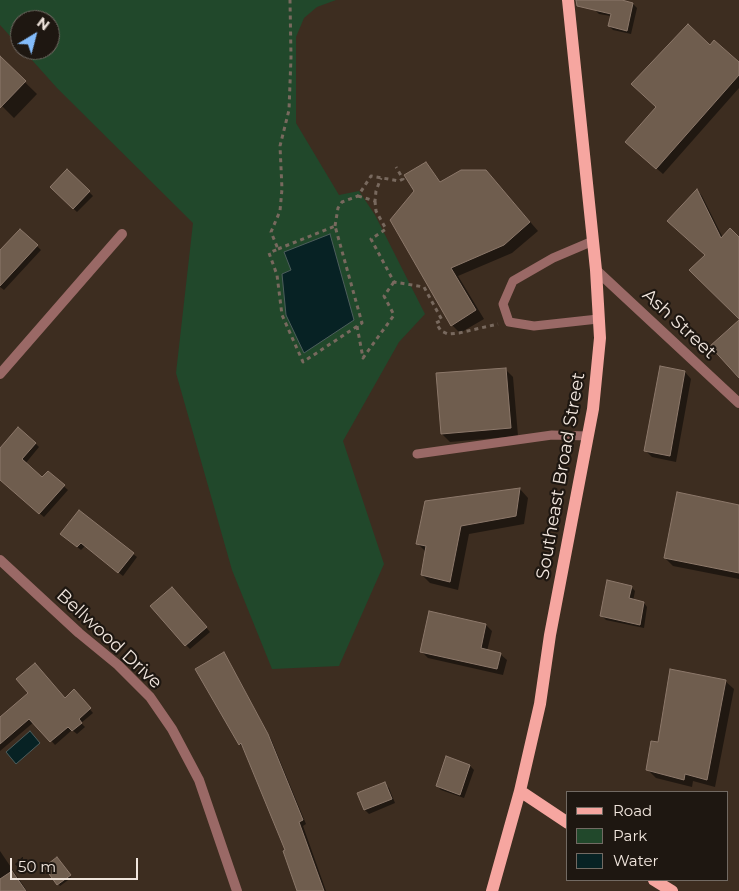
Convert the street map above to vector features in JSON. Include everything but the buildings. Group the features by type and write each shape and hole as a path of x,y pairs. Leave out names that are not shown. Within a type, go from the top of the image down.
{"main road":[{"name":"Southeast Broad Street","path":"492,891 520,791 540,704 550,635 593,409 599,345 596,270 568,0"},
{"path":"520,791 566,822"},
{"path":"656,881 672,891"}],"street":[{"path":"0,374 122,234"},
{"name":"Ash Street","path":"596,270 739,403"},
{"name":"Bellwood Drive","path":"0,560 79,633 118,665 150,697 172,729 199,780 237,891"}],"lane":[{"path":"593,241 553,258 513,281 503,304 509,322 534,326 598,319"},
{"path":"417,454 552,435 588,436"}],"path":[{"path":"278,249 272,232 280,211 282,189 280,146 289,110 291,57 290,0"},
{"path":"335,226 269,253 277,275 282,315 302,362 362,322 335,226 338,208 342,202 358,196 371,176 399,181 403,179 396,167"},
{"path":"381,178 376,191 375,201 376,211 386,229 371,239 394,282"},
{"path":"358,196 375,201"},
{"path":"357,326 363,358 394,315 384,296 394,282"},
{"path":"394,282 424,287 442,320 436,323 441,331 448,334 509,322"}],"green space":[{"path":"0,0 336,0 317,7 304,18 296,37 296,123 339,195 359,191 375,215 425,314 399,342 343,441 384,564 339,666 272,669 232,570 176,373 193,223 57,88 32,60 60,60 60,10 10,10 10,36 0,25"}],"water":[{"path":"330,234 354,320 304,353 286,315 282,274 291,270 284,252"},
{"path":"30,731 40,743 16,764 6,752"}]}
